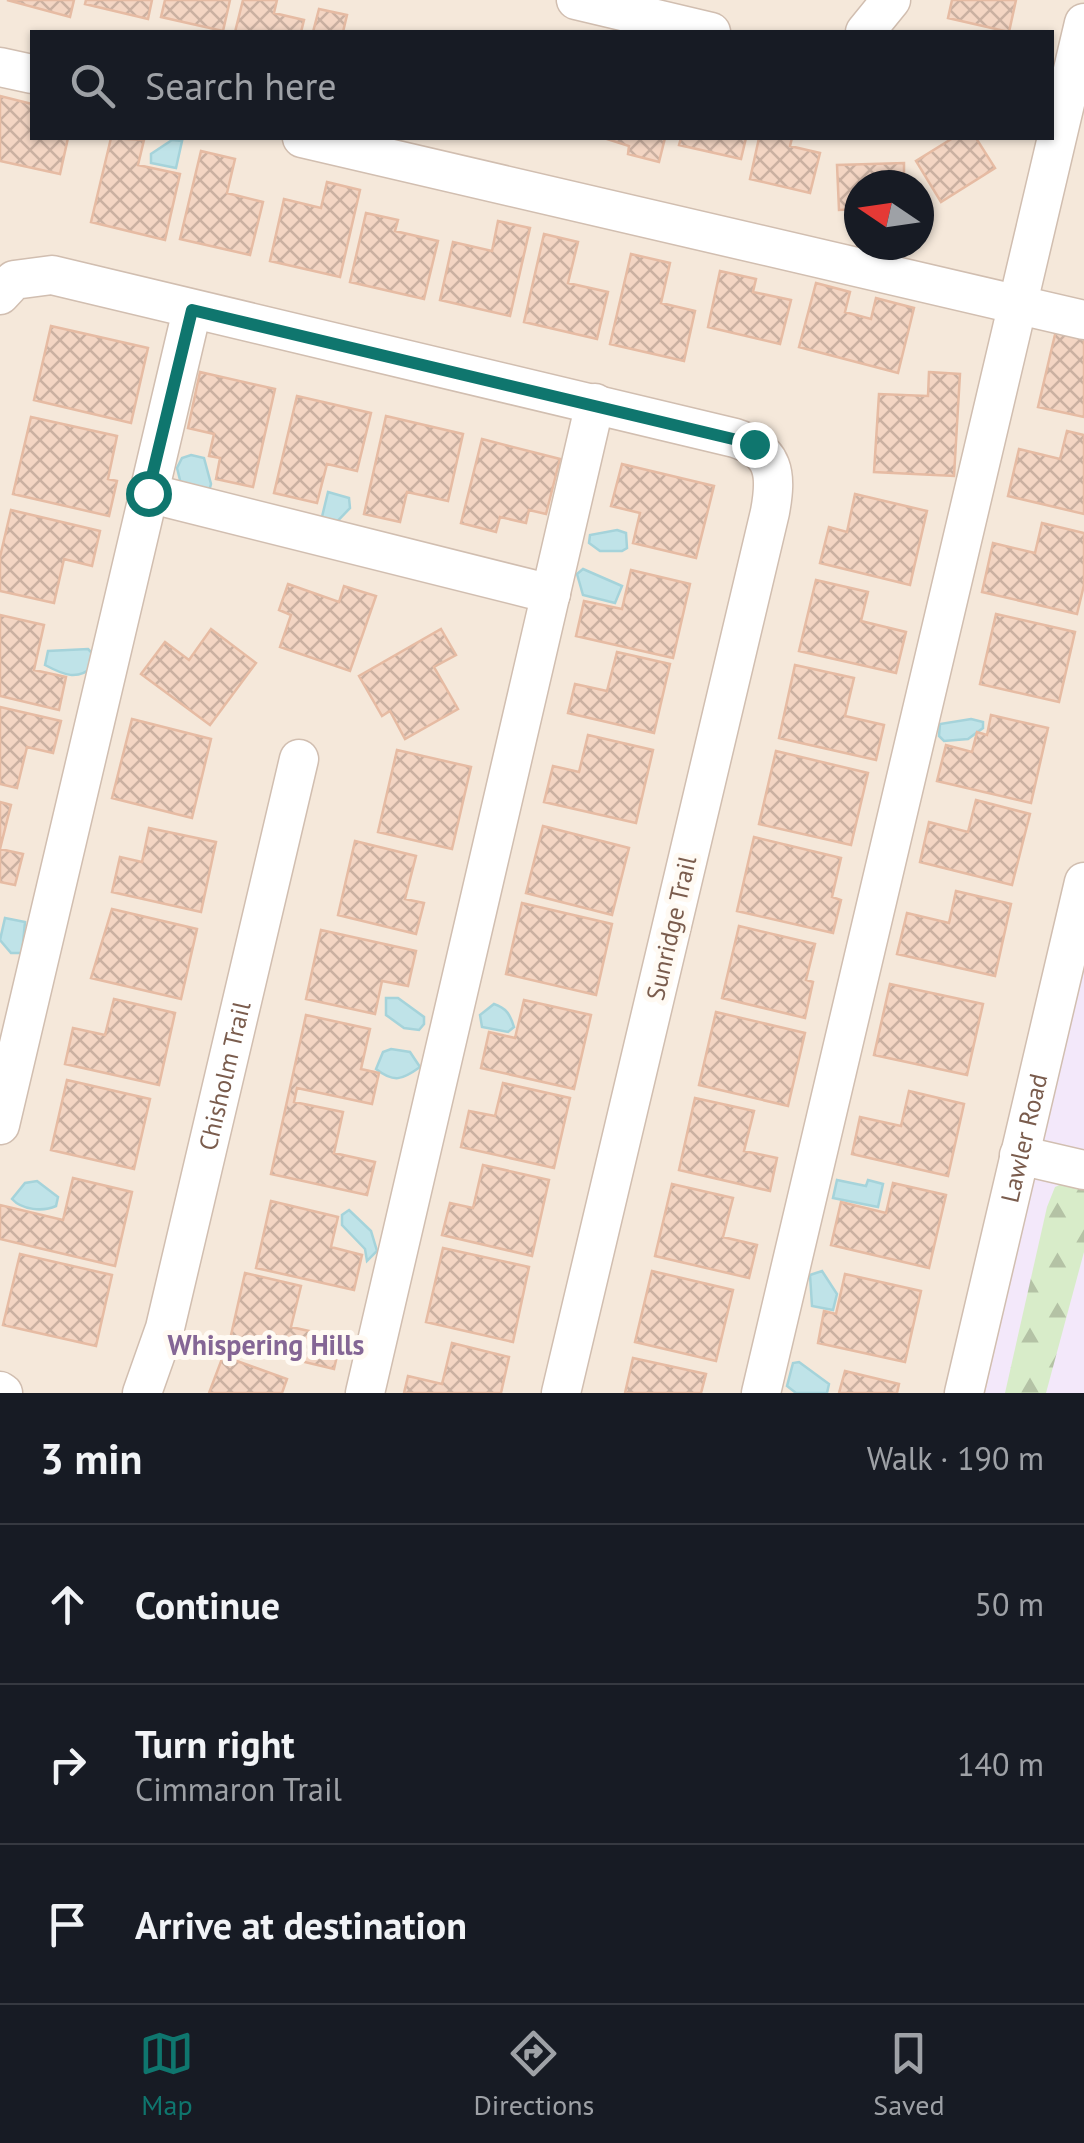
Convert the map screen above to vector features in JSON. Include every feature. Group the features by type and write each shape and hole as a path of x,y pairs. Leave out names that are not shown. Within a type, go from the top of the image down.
{"street":[{"path":"576,0 703,30"},
{"path":"867,30 891,0"},
{"path":"761,1393 1014,304 1084,23"},
{"path":"0,67 30,74"},
{"path":"311,140 1084,320"},
{"path":"0,295 14,280 52,275 595,403 365,1393"},
{"path":"0,1125 192,310"},
{"name":"Sunridge Trail","path":"561,1393 776,482 773,462 754,444 595,403"},
{"path":"148,493 551,594"},
{"name":"Chisholm Trail","path":"142,1393 165,1328 299,759"},
{"name":"Lawler Road","path":"964,1393 1019,1154 1074,966 1084,882"},
{"path":"1019,1154 1084,1170"}],"shaded area":[{"path":"0,0 1084,0 1084,1393 0,1393"},
{"path":"1084,961 1084,1393 985,1393"}],"green space":[{"path":"1068,1181 1084,1184 1084,1252 1046,1393 1005,1393 1047,1207 1055,1187"}],"water":[{"path":"172,140 182,141 176,168 151,163 151,154"},
{"path":"182,458 204,458 211,484 207,498 183,492 177,468"},
{"path":"328,492 349,498 350,508 329,530 320,525"},
{"path":"617,530 626,533 627,548 622,551 600,551 589,543 590,535"},
{"path":"583,569 622,586 615,603 583,595 577,574"},
{"path":"88,649 94,655 94,666 82,674 64,674 45,665 48,651"},
{"path":"971,719 983,722 983,728 968,739 944,741 939,736 940,724"},
{"path":"5,918 25,922 22,953 11,953 0,940"},
{"path":"386,998 398,998 424,1017 424,1024 419,1030 404,1028 386,1015"},
{"path":"494,1004 511,1018 514,1027 508,1032 482,1027 480,1015"},
{"path":"383,1052 410,1052 420,1067 398,1078 382,1073 376,1069"},
{"path":"837,1180 866,1186 868,1180 883,1184 878,1207 833,1198"},
{"path":"37,1181 58,1197 56,1206 33,1209 12,1199 25,1183"},
{"path":"349,1210 371,1231 377,1251 367,1261 365,1249 342,1225 342,1215"},
{"path":"822,1271 837,1294 833,1310 812,1306 810,1275"},
{"path":"799,1362 829,1384 827,1393 796,1393 787,1386 793,1363"}],"building":[{"path":"7,0 74,0 70,17"},
{"path":"86,0 152,0 148,19 85,4"},
{"path":"165,0 230,0 223,30 161,17"},
{"path":"243,0 277,0 274,13 304,20 302,30 236,30"},
{"path":"952,0 1016,0 1009,30 948,18"},
{"path":"319,9 347,15 343,30 314,30"},
{"path":"0,96 30,104 30,140 68,140 60,174 0,161"},
{"path":"111,140 144,140 138,165 180,174 165,240 91,222"},
{"path":"610,140 664,140 659,162 628,154 629,146"},
{"path":"680,140 746,140 741,159 679,145"},
{"path":"759,140 792,140 790,146 820,153 810,193 750,179"},
{"path":"950,140 977,140 995,168 941,202 934,191 934,170 921,170 916,161"},
{"path":"201,151 235,159 227,193 263,202 250,255 180,239"},
{"path":"904,163 904,170 844,170 844,210 839,210 837,165"},
{"path":"327,182 360,190 340,277 270,261 284,199 321,208"},
{"path":"366,213 398,220 395,231 438,241 424,299 350,282"},
{"path":"498,221 530,228 510,316 440,300 453,242 492,251"},
{"path":"544,234 578,242 568,283 608,292 597,339 524,322"},
{"path":"631,254 670,263 661,303 695,311 684,361 610,344"},
{"path":"720,271 756,279 753,292 791,300 780,344 708,327"},
{"path":"816,283 850,292 845,312 871,319 876,298 914,308 898,373 799,347"},
{"path":"51,326 148,348 131,423 34,400"},
{"path":"1057,326 1084,333 1084,417 1038,407"},
{"path":"200,372 275,389 253,487 216,479 220,458 209,456 214,434 188,428"},
{"path":"929,372 960,374 954,476 874,472 879,394 928,396"},
{"path":"297,396 371,413 357,471 327,464 317,503 274,493"},
{"path":"386,416 463,434 448,501 407,492 400,522 364,514"},
{"path":"31,417 117,436 108,479 117,481 109,516 13,494"},
{"path":"1067,431 1084,435 1084,514 1008,496 1019,449 1060,459"},
{"path":"482,439 560,459 546,514 529,510 526,523 500,517 496,532 461,523"},
{"path":"622,464 714,486 696,558 633,543 640,513 611,506"},
{"path":"855,494 927,511 910,585 820,563 829,527 847,532"},
{"path":"11,510 100,531 92,566 64,559 54,603 0,591 0,557"},
{"path":"1042,523 1084,533 1084,585 1077,614 982,592 993,543 1035,553"},
{"path":"631,570 690,584 673,658 576,636 584,601 622,609"},
{"path":"816,580 868,592 861,621 906,632 896,673 799,651"},
{"path":"288,584 339,602 344,586 376,596 350,671 280,647 291,615 279,610"},
{"path":"996,614 1075,632 1059,702 980,684"},
{"path":"0,615 44,625 34,670 66,677 59,710 0,696"},
{"path":"211,629 256,663 210,725 141,674 165,642 189,660"},
{"path":"441,629 456,655 434,667 458,709 405,739 390,711 382,716 359,676"},
{"path":"617,652 670,664 654,733 568,713 575,684 607,691"},
{"path":"795,665 854,678 845,716 884,725 876,760 779,738"},
{"path":"0,707 61,721 53,753 27,747 17,788 0,784"},
{"path":"991,715 1048,728 1031,803 937,781 946,745 972,752 977,732 987,735"},
{"path":"132,719 211,739 192,818 112,798"},
{"path":"588,735 653,750 636,823 544,802 553,766 579,772"},
{"path":"397,750 471,767 452,849 378,832"},
{"path":"776,751 868,773 851,845 759,824"},
{"path":"976,800 1030,814 1012,885 920,862 929,822 968,832"},
{"path":"0,802 11,805 0,849"},
{"path":"543,826 629,848 612,915 526,893"},
{"path":"149,828 216,842 201,912 112,892 120,857 142,862"},
{"path":"754,837 841,858 832,897 841,900 833,933 737,911"},
{"path":"355,841 416,856 405,899 424,903 416,934 338,915"},
{"path":"0,849 23,854 15,885 0,882"},
{"path":"956,891 1011,904 995,976 897,954 907,913 949,923"},
{"path":"522,903 612,924 596,995 506,974"},
{"path":"112,909 197,929 181,999 91,978"},
{"path":"739,926 815,944 806,980 813,982 805,1018 722,998"},
{"path":"321,930 416,951 408,986 382,981 375,1014 306,999"},
{"path":"890,984 983,1004 967,1075 874,1055"},
{"path":"114,999 175,1013 159,1085 65,1064 73,1028 105,1035"},
{"path":"524,1000 591,1015 574,1089 481,1068 489,1032 515,1038"},
{"path":"716,1012 805,1033 788,1106 699,1085"},
{"path":"306,1015 370,1029 361,1069 379,1073 372,1104 297,1088 294,1102 343,1112 334,1153 375,1162 367,1195 271,1174"},
{"path":"67,1080 150,1099 134,1169 51,1150"},
{"path":"503,1083 570,1098 554,1168 461,1147 469,1111 495,1116"},
{"path":"909,1091 964,1104 948,1176 852,1154 860,1117 901,1126"},
{"path":"695,1098 754,1111 744,1151 777,1158 770,1191 679,1170"},
{"path":"483,1165 549,1180 532,1256 442,1235 450,1203 473,1208"},
{"path":"73,1178 132,1192 115,1266 0,1239 0,1205 63,1220"},
{"path":"893,1183 946,1195 929,1268 831,1245 841,1202 886,1213"},
{"path":"672,1184 733,1198 723,1237 757,1245 749,1278 655,1256"},
{"path":"271,1201 338,1217 331,1247 362,1255 354,1290 256,1268"},
{"path":"443,1248 529,1267 513,1342 426,1322"},
{"path":"20,1254 112,1275 96,1346 3,1325"},
{"path":"652,1271 733,1290 716,1361 635,1342"},
{"path":"245,1273 301,1286 291,1327 341,1338 334,1369 229,1344"},
{"path":"845,1274 921,1291 905,1362 818,1343 824,1311 836,1314"},
{"path":"452,1343 509,1357 501,1393 404,1393 408,1376 442,1384"},
{"path":"223,1356 287,1379 282,1393 209,1393"},
{"path":"633,1358 706,1374 701,1393 625,1393"},
{"path":"845,1371 899,1384 897,1393 839,1393"}],"district":[{"name":"Whispering Hills","path":"266,1344"}],"route":[{"path":"148,493 192,310 595,403 754,444"}]}
